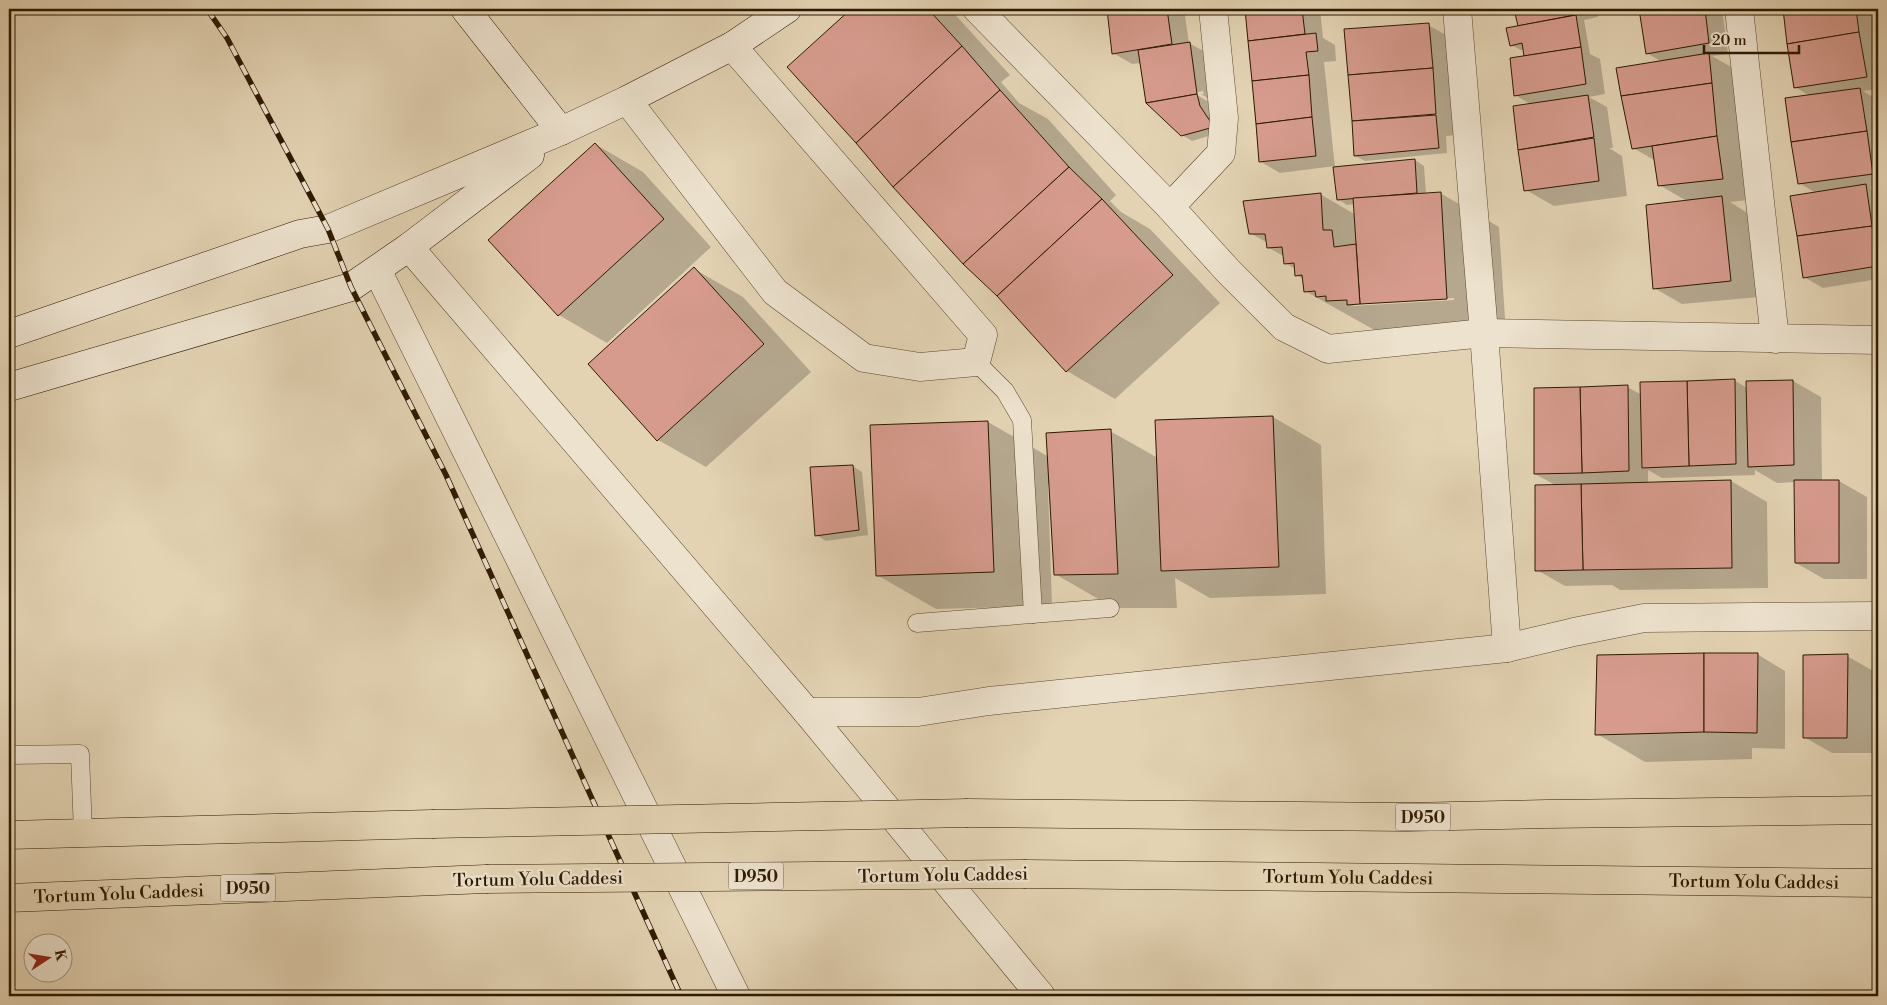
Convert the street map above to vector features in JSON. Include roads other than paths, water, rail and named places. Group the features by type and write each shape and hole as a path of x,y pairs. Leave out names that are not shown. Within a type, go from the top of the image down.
{"highway":[{"name":"D950","path":"9,835 968,813 1406,817 1878,810"},
{"name":"Tortum Yolu Caddesi","path":"9,898 486,879 1026,874 1878,884"}],"street":[{"path":"465,9 561,131"},
{"path":"9,334 300,234 328,229 561,131 627,100 732,46 787,9"},
{"path":"977,9 1284,327 1328,349 1484,333 1878,340"},
{"path":"1170,207 1221,153 1224,118 1213,9"},
{"path":"1457,9 1484,333 1506,648"},
{"path":"1739,9 1775,339"},
{"path":"627,100 775,292 864,358 920,368 976,362 983,334 732,46"},
{"path":"9,387 351,287 410,248 561,131"},
{"path":"410,248 808,712 1041,996"},
{"path":"377,270 736,996"},
{"path":"808,712 918,712 998,700 1506,648 1644,618 1878,616"}],"lane":[{"path":"976,362 1005,391 1022,420 1033,614"},
{"path":"916,623 1110,608"},
{"path":"9,755 80,754 83,833"}],"railway":[{"path":"207,9 227,38 328,229 351,287 446,475 681,996"}]}
